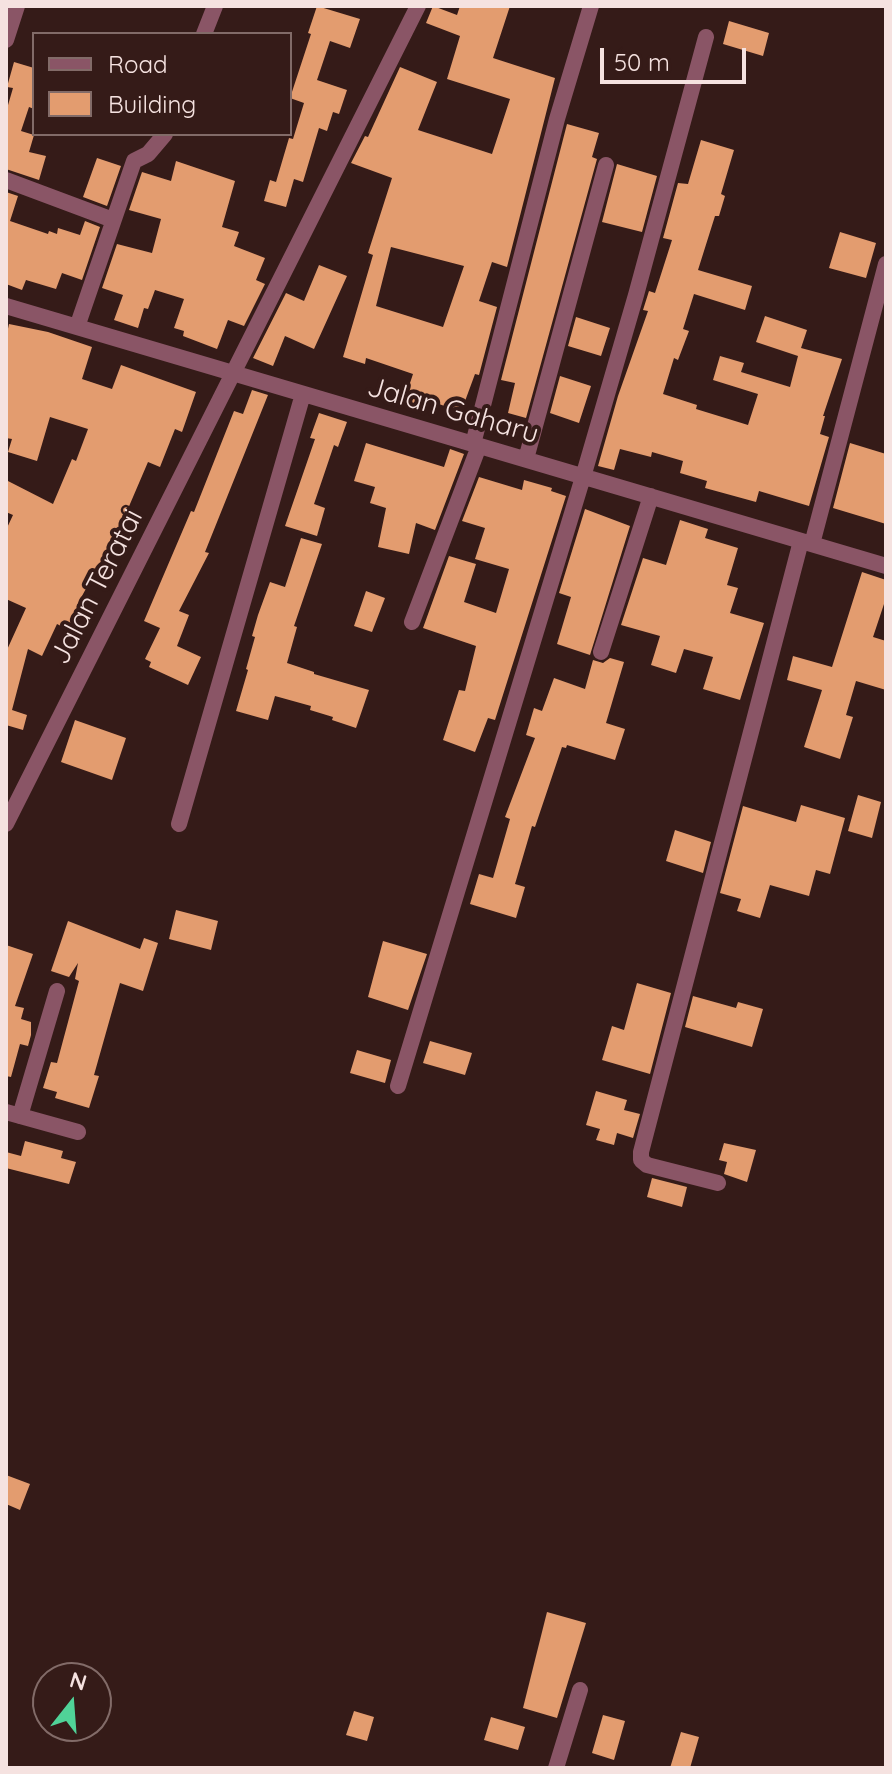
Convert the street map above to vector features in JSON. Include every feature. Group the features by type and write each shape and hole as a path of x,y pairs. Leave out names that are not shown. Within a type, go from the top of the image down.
{"street":[{"path":"6,40 17,6"},
{"path":"205,32 215,6"},
{"name":"Jalan Teratai","path":"6,824 418,6"},
{"path":"412,622 476,445 557,119 591,6"},
{"path":"398,1086 583,477 706,37"},
{"path":"77,327 134,161 148,154 163,136"},
{"path":"526,459 606,165"},
{"path":"6,180 113,220"},
{"path":"718,1183 647,1165 641,1160 641,1152 886,264"},
{"name":"Jalan Gaharu","path":"6,306 886,566"},
{"path":"179,824 303,394"},
{"path":"601,652 651,496"},
{"path":"57,991 13,1114 78,1132"},
{"path":"556,1768 580,1690"}],"building":[{"path":"317,6 360,19 350,48 330,41 317,80 347,90 339,114 333,112 327,131 319,128 303,182 294,179 286,207 264,201 270,180 276,182 289,138 293,139 304,103 292,99 292,92 311,34 308,33"},
{"path":"433,6 457,15 460,6 510,6 493,58 555,78 507,267 492,262 479,301 497,307 479,375 475,374 461,412 428,400 424,411 403,404 413,374 366,358 365,364 343,357 373,255 368,253 392,178 351,163 365,136 368,137 400,67 437,82 418,130 492,154 510,99 447,79 460,36 426,23","holes":["391,247 464,266 443,327 376,306"]},
{"path":"729,21 769,33 763,56 723,44"},
{"path":"14,62 32,67 32,108 29,107 21,131 34,136 29,152 46,156 39,180 6,169 6,112 13,88 7,87"},
{"path":"567,124 599,133 592,157 597,159 526,418 508,413 515,383 501,380"},
{"path":"701,140 734,150 721,194 725,196 719,216 715,216 698,270 752,286 745,310 694,294 683,329 689,331 678,360 674,358 663,394 697,405 696,409 748,425 758,394 713,380 720,356 744,363 741,372 790,387 798,356 756,342 765,316 807,330 801,348 842,359 823,416 820,434 829,437 809,506 759,491 756,502 705,488 707,481 680,473 683,461 652,452 651,457 620,449 614,470 598,466 618,396 648,311 643,310 649,291 655,293 672,240 663,238 678,183 688,184"},
{"path":"97,158 121,166 107,206 83,197"},
{"path":"176,161 235,181 222,227 239,232 234,246 265,258 256,280 265,284 244,326 228,320 217,349 183,336 184,331 174,328 184,299 155,290 148,309 144,308 138,328 114,320 123,295 102,288 117,244 152,253 161,219 129,210 142,172 171,181"},
{"path":"617,164 657,176 642,232 602,222"},
{"path":"6,192 18,196 10,221 48,234 49,231 57,234 58,228 80,235 85,221 100,227 82,280 62,273 56,289 26,280 22,290 6,284"},
{"path":"840,232 876,243 866,278 829,268"},
{"path":"319,265 347,276 314,349 285,336 273,366 253,358 286,293 304,301"},
{"path":"576,317 610,328 601,356 568,346"},
{"path":"9,324 48,332 92,347 82,379 112,389 121,365 196,392 182,432 175,429 160,467 148,462 121,525 77,605 85,609 73,632 57,624 42,656 28,649 12,710 27,715 23,730 6,725 6,652 26,608 6,599 6,530 13,515 6,512 6,480 53,504 72,459 76,461 88,429 50,417 37,461 8,452 12,439 6,438 6,338"},
{"path":"560,376 591,386 579,423 550,413"},
{"path":"252,390 268,395 205,552 209,553 179,611 189,615 177,646 201,657 188,685 149,667 151,662 145,659 160,628 144,621 191,511 194,512 234,411 243,414"},
{"path":"319,413 347,422 338,447 334,445 314,504 325,508 317,536 285,526 315,439 310,438"},
{"path":"366,443 444,467 450,449 464,454 435,530 416,523 409,554 378,547 386,508 370,503 375,487 354,481"},
{"path":"850,443 886,454 886,524 833,508"},
{"path":"479,477 522,490 524,480 552,488 551,491 566,496 495,720 488,718 475,752 443,740 459,690 465,691 476,646 423,628 449,556 476,564 464,602 496,613 509,569 475,559 485,528 462,521"},
{"path":"585,509 630,526 590,655 557,644 571,597 559,593"},
{"path":"680,520 708,529 705,538 738,548 727,585 738,588 730,613 764,623 740,700 703,689 713,657 684,649 676,673 651,665 660,636 621,625 643,558 666,565"},
{"path":"301,538 322,544 294,626 297,627 287,663 369,690 356,728 310,710 311,706 275,696 268,720 236,711 248,670 255,637 252,636 270,582 285,587"},
{"path":"862,572 886,580 886,598 873,637 886,641 886,690 856,681 846,715 853,717 840,759 804,747 822,690 787,680 793,656 832,667"},
{"path":"366,591 385,598 372,632 354,626"},
{"path":"610,658 624,662 606,723 625,729 615,760 567,745 566,748 562,747 535,827 532,826 515,884 525,887 516,918 470,904 479,874 493,878 510,819 505,817 535,738 526,735 534,708 542,711 554,678 585,689 593,660 603,663"},
{"path":"75,720 126,738 112,780 61,762"},
{"path":"858,795 881,802 872,838 848,831"},
{"path":"801,805 845,818 830,874 816,870 809,896 770,885 760,918 737,911 741,899 720,893 743,806 796,822"},
{"path":"675,830 711,842 703,873 666,861"},
{"path":"176,910 218,921 211,950 169,939"},
{"path":"68,921 140,949 144,938 158,943 143,991 120,983 94,1075 99,1076 89,1108 55,1098 57,1092 43,1088 51,1062 57,1063 79,981 75,979 78,963 69,977 51,971"},
{"path":"383,941 427,954 408,1010 368,997"},
{"path":"6,945 33,954 15,1006 24,1008 21,1019 31,1022 31,1035 28,1046 20,1044 11,1077 6,1076"},
{"path":"637,983 671,993 650,1074 602,1060 612,1026 624,1030"},
{"path":"693,996 736,1008 738,1002 763,1009 752,1047 685,1027"},
{"path":"430,1041 472,1053 465,1075 423,1063"},
{"path":"357,1050 391,1060 385,1083 350,1073"},
{"path":"596,1091 627,1100 624,1110 640,1114 633,1138 617,1133 614,1145 596,1140 600,1129 586,1125"},
{"path":"25,1141 63,1151 61,1158 76,1162 69,1184 6,1168 6,1152 21,1156"},
{"path":"724,1143 756,1150 747,1182 724,1174 727,1162 719,1160"},
{"path":"652,1178 687,1187 682,1207 647,1197"},
{"path":"6,1475 30,1484 20,1510 6,1504"},
{"path":"547,1612 586,1623 557,1718 523,1708"},
{"path":"354,1711 374,1717 367,1741 346,1735"},
{"path":"603,1715 625,1721 614,1760 592,1753"},
{"path":"491,1717 525,1727 518,1750 484,1740"},
{"path":"681,1732 699,1737 690,1768 670,1768"}]}
